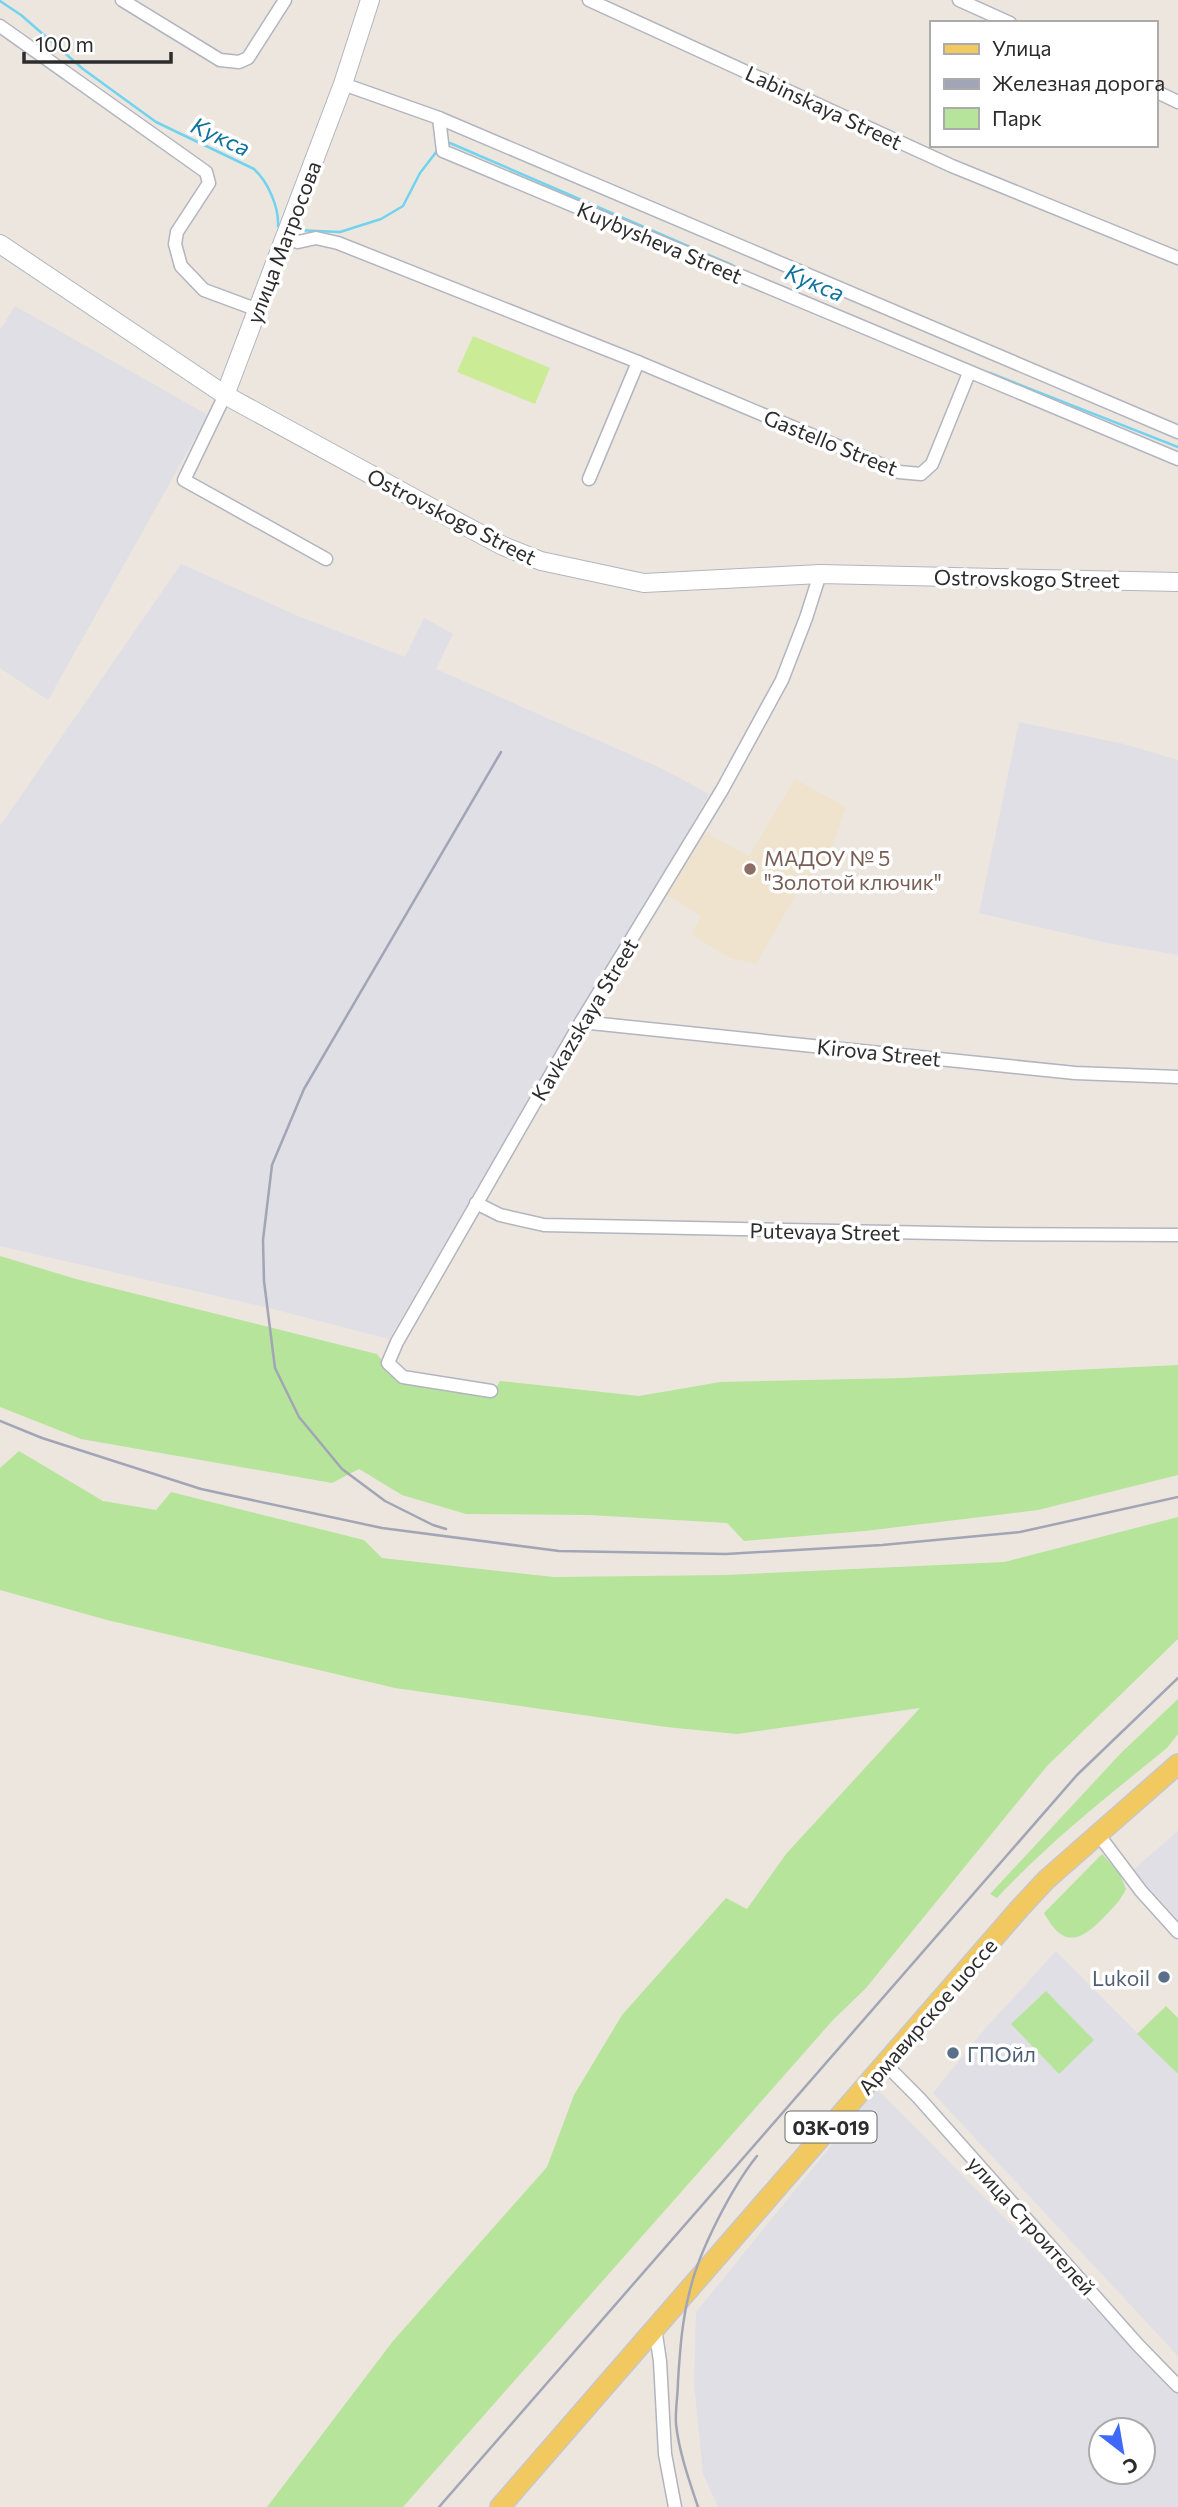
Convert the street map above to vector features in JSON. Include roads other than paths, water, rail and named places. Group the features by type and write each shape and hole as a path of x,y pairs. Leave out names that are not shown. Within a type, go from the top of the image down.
{"main road":[{"name":"Армавирское шоссе","path":"500,2507 1020,1908 1046,1880 1178,1764"}],"street":[{"path":"122,0 220,60 239,62 248,58 285,0"},
{"name":"Labinskaya Street","path":"589,0 952,166 1178,258"},
{"path":"959,0 1006,21"},
{"name":"улица Матросова","path":"326,559 184,480 225,396 258,310 343,84 366,1"},
{"path":"0,26 206,172 209,183 177,232 175,244 181,266 204,290 258,310"},
{"name":"Kuybysheva Street","path":"343,84 439,118 1178,432"},
{"path":"1157,92 1178,102"},
{"name":"Kuybysheva Street","path":"439,118 443,151 1178,459"},
{"name":"Gastello Street","path":"287,232 298,242 316,238 338,243 638,362 899,471 921,474 932,464 969,373"},
{"name":"Ostrovskogo Street","path":"0,244 225,396 503,546 541,561 582,572 643,583 820,574 1178,582"},
{"path":"589,479 638,362"},
{"name":"Kavkazskaya Street","path":"491,1391 404,1377 388,1363 397,1342 581,1022 722,790 775,692 806,618 820,574"},
{"name":"Kirova Street","path":"581,1022 1075,1073 1178,1077"},
{"name":"Putevaya Street","path":"476,1203 500,1215 544,1224 989,1234 1178,1235"},
{"path":"1098,1834 1141,1891 1178,1932"},
{"name":"улица Строителей","path":"886,2065 919,2098 1138,2345 1178,2386"},
{"path":"656,2328 665,2454 675,2507"}],"waterway":[{"name":"Кукса","path":"0,1 21,15 83,69 156,122 254,169 272,195 278,226 281,227"},
{"name":"Кукса","path":"446,145 450,143 732,265"},
{"name":"Кукса","path":"295,230 340,232 381,219 403,206 420,173 437,151"},
{"name":"Кукса","path":"990,373 1178,447"}],"railway":[{"path":"446,1529 385,1501 342,1469 299,1417 275,1368 264,1281 263,1240 272,1165 304,1089 501,752"},
{"path":"0,1421 42,1438 201,1489 382,1528 559,1551 726,1554 882,1545 1020,1532 1178,1497"},
{"path":"439,2507 1077,1775 1178,1678"},
{"path":"698,2507 682,2455 676,2424 685,2313 694,2274 709,2239 737,2185 757,2156"}],"place":[{"name":"МАДОУ № 5 \"Золотой ключик\"","path":"750,869"},
{"name":"Lukoil","path":"1164,1977"},
{"name":"ГПОйл","path":"953,2053"}]}
